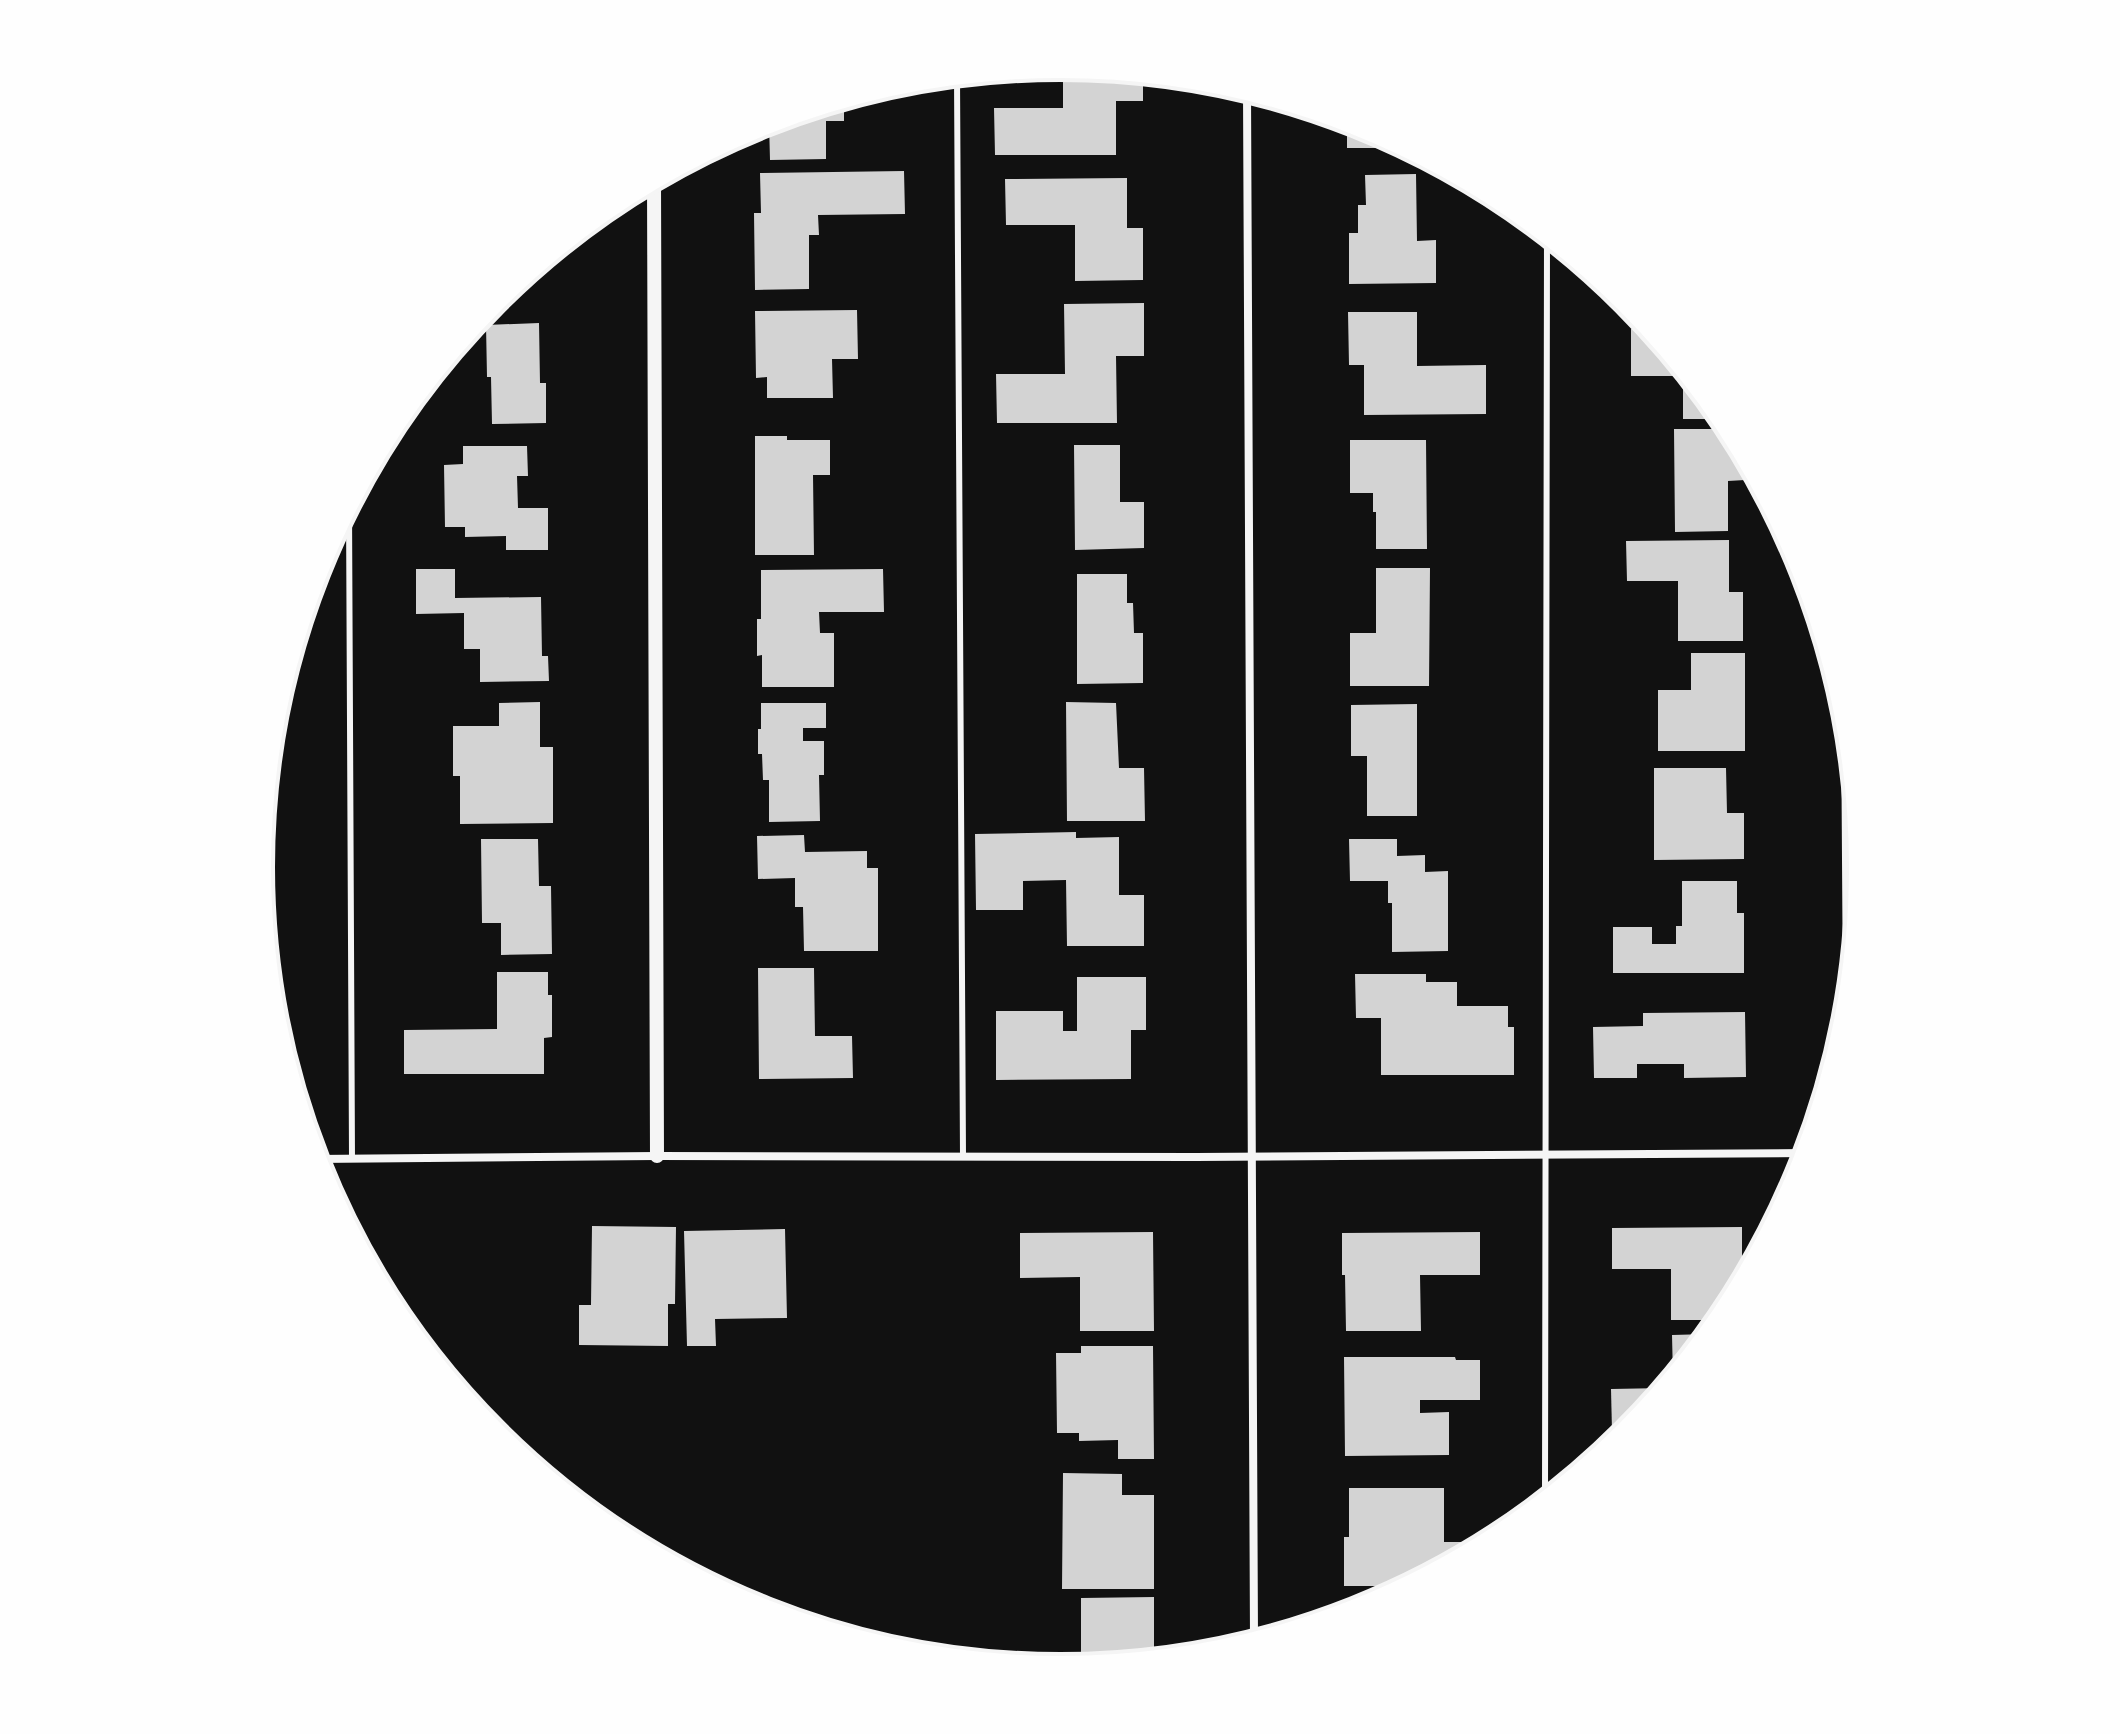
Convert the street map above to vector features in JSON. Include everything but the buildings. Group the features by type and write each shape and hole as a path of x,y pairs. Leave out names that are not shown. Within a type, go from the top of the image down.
{"street":[{"path":"1247,103 1254,1629"},
{"path":"654,193 657,1156"},
{"path":"1846,838 1846,888"},
{"path":"330,1159 1793,1153"}],"lane":[{"path":"957,87 963,1157"},
{"path":"1545,1486 1547,249"},
{"path":"349,530 352,1159"}]}
